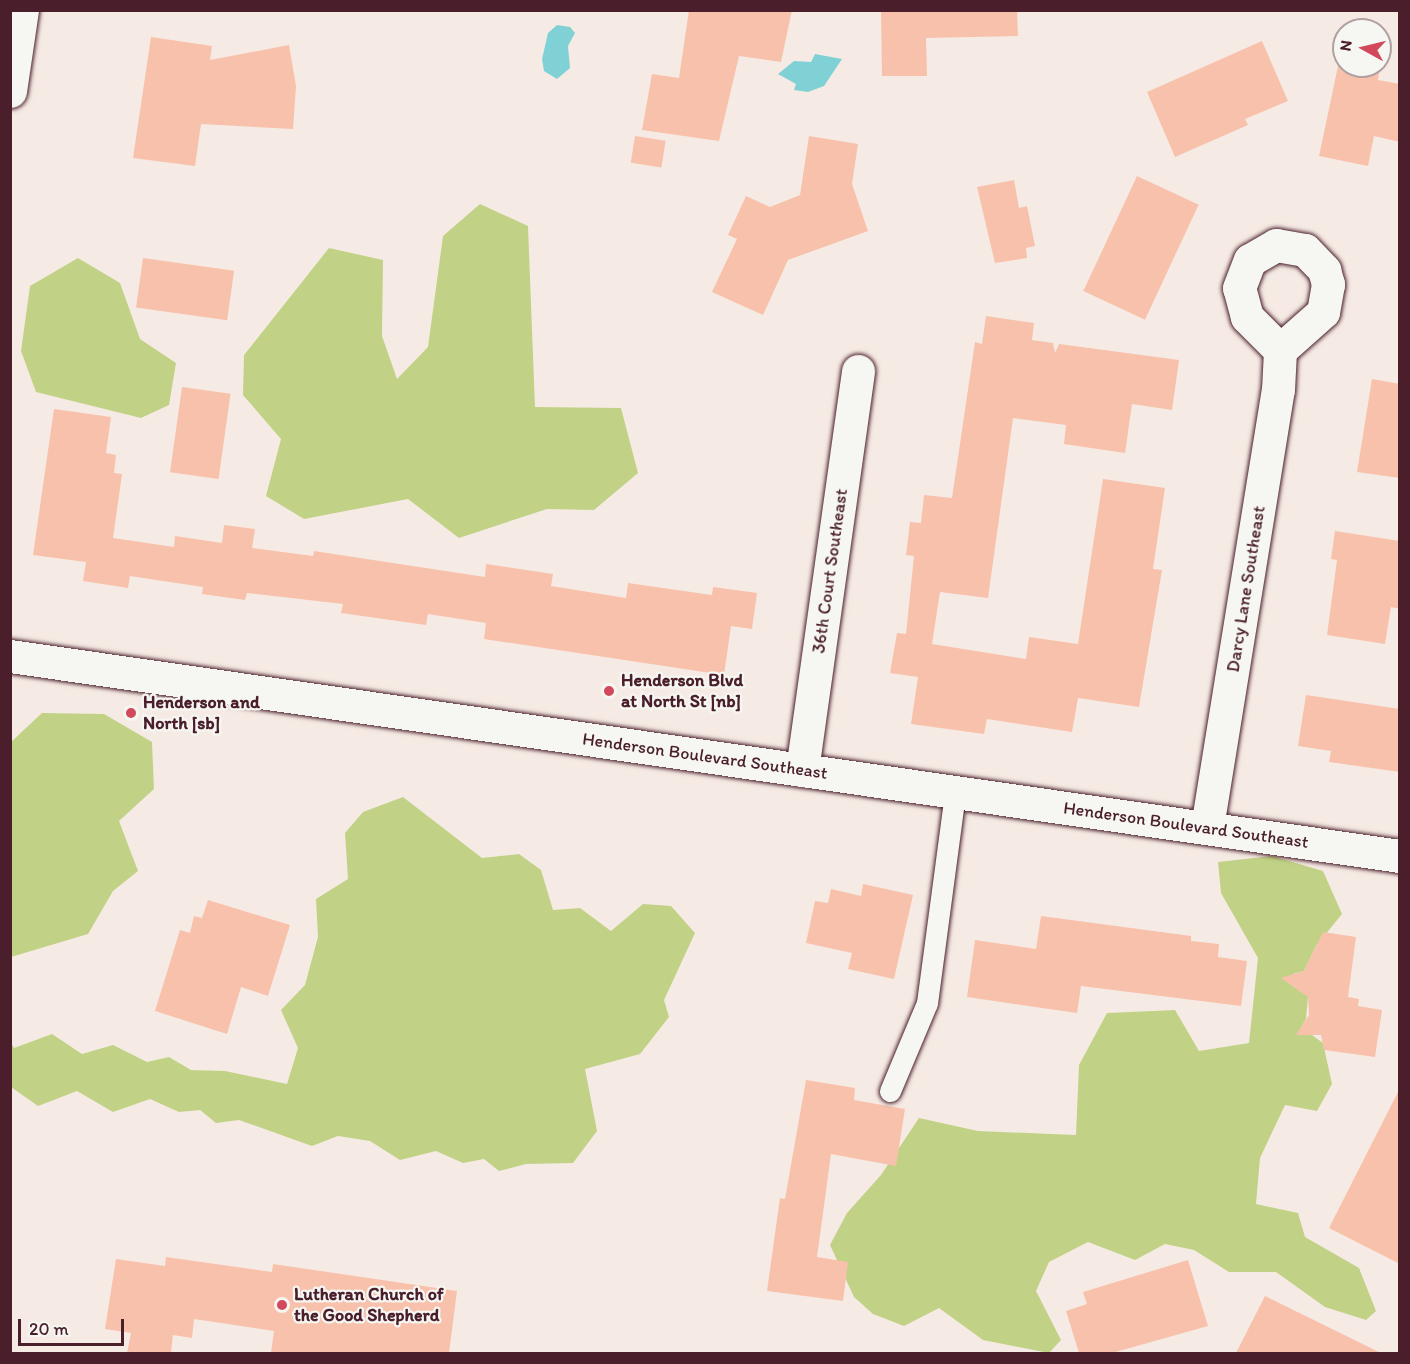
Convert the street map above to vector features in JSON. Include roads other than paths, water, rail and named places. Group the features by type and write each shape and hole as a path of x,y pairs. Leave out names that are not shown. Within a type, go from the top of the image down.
{"main road":[{"path":"10,91 18,17"},
{"name":"Darcy Lane Southeast","path":"1207,827 1278,390 1280,350"},
{"name":"36th Court Southeast","path":"802,770 858,371"},
{"name":"Henderson Boulevard Southeast","path":"10,656 1400,856"}],"lane":[{"path":"890,1091 927,1004 955,792"}],"water":[{"path":"557,25 570,27 575,33 568,46 570,68 557,79 544,71 542,59 548,33"},
{"path":"815,54 842,59 824,86 808,92 794,90 796,84 778,74 794,61 811,62"}],"place":[{"name":"Henderson Blvd at North St [nb]","path":"609,691"},
{"name":"Henderson and North [sb]","path":"131,713"},
{"name":"Lutheran Church of the Good Shepherd","path":"282,1305"}]}
